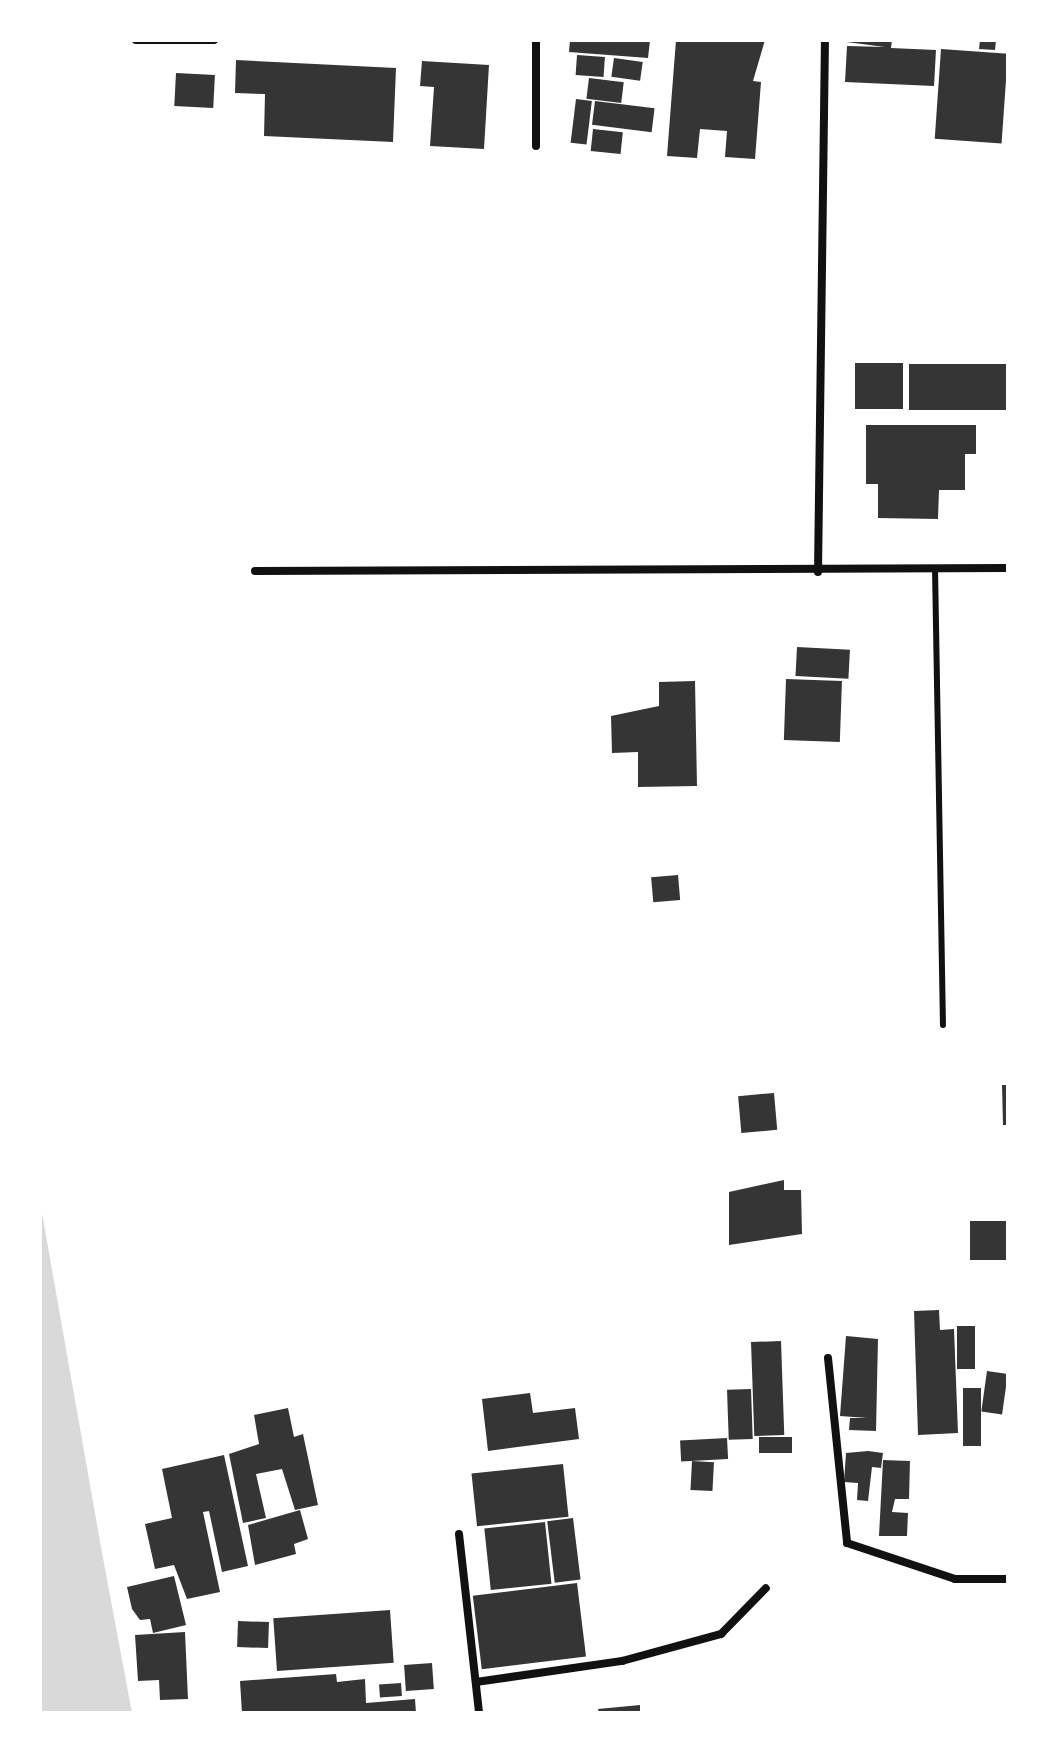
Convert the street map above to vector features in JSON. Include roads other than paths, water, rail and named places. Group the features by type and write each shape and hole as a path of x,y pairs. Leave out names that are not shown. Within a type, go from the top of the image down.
{"street":[{"path":"136,40 214,40"},
{"path":"536,40 536,146"},
{"path":"818,572 825,40"},
{"path":"255,571 818,572 1008,568"},
{"path":"828,1358 847,1543 955,1579 1008,1579"},
{"path":"459,1534 479,1713"},
{"path":"476,1682 622,1661 721,1634 766,1588"}],"lane":[{"path":"935,568 943,1025"}]}
